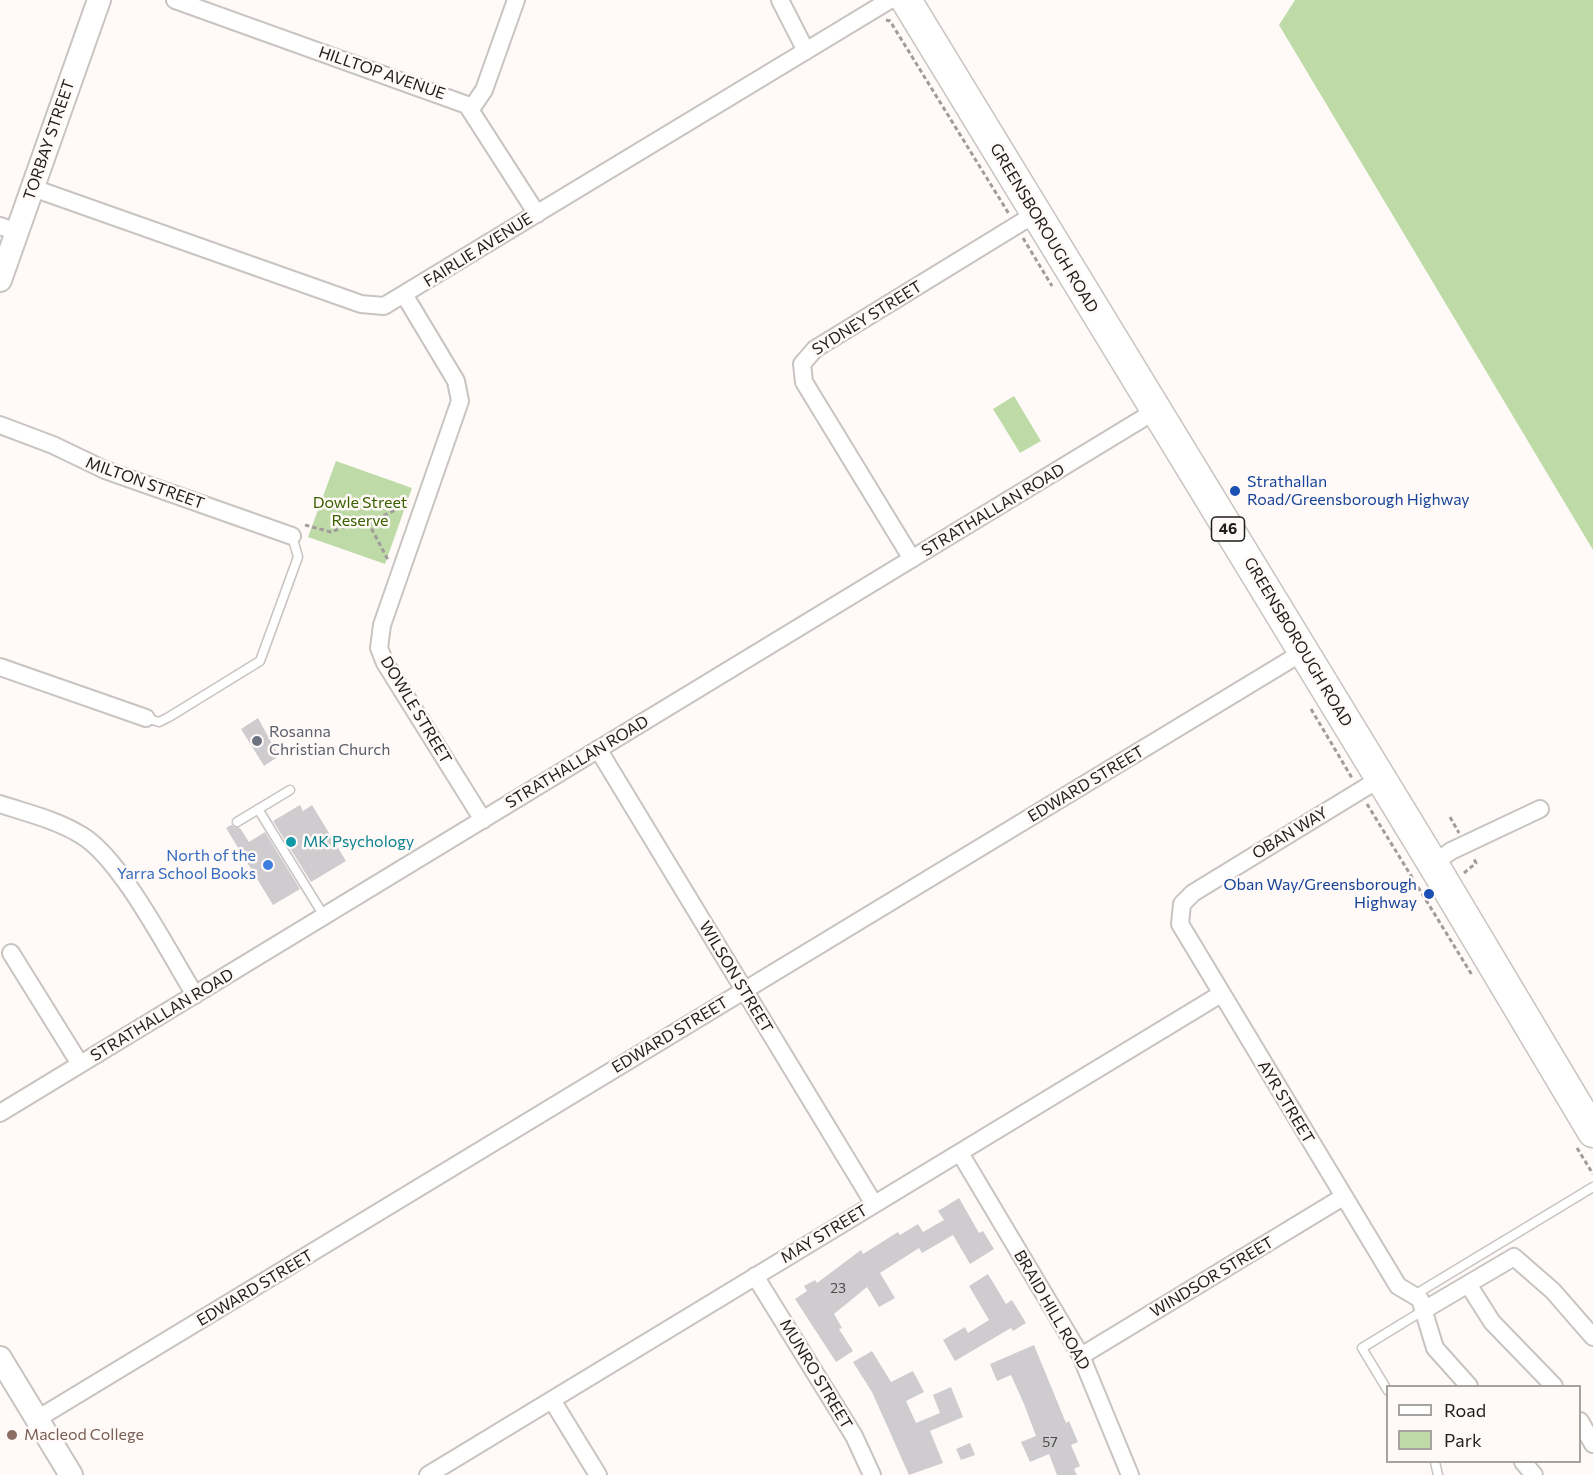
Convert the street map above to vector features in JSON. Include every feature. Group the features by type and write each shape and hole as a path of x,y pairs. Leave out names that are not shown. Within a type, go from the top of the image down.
{"highway":[{"name":"GREENSBOROUGH ROAD","path":"891,2 1026,220 1155,411 1303,652 1370,784 1433,864 1584,1138"}],"street":[{"name":"TORBAY STREET","path":"0,280 8,229 33,188 99,0"},
{"name":"HILLTOP AVENUE","path":"175,0 454,98 471,109 537,214"},
{"path":"471,109 484,90 516,0"},
{"path":"780,0 806,51"},
{"name":"FAIRLIE AVENUE","path":"33,188 361,304 384,306 405,296 806,51 891,2"},
{"name":"SYDNEY STREET","path":"912,559 804,381 802,364 815,349 1026,220"},
{"name":"DOWLE STREET","path":"405,296 456,381 460,401 382,625 379,648 483,820"},
{"name":"STRATHALLAN ROAD","path":"0,1113 1155,411"},
{"name":"MILTON STREET","path":"0,425 53,445 105,470 292,536"},
{"name":"EDWARD STREET","path":"37,1419 1303,652"},
{"path":"0,667 146,718"},
{"name":"WILSON STREET","path":"598,749 874,1204"},
{"name":"OBAN WAY","path":"1179,915 1182,904 1193,892 1370,784"},
{"path":"0,804 80,834 100,849 120,873 195,995"},
{"path":"1433,864 1451,851 1540,809"},
{"name":"AYR STREET","path":"1179,915 1184,932 1398,1286 1416,1294"},
{"path":"11,953 80,1065"},
{"name":"MAY STREET","path":"428,1475 1221,994"},
{"name":"BRAID HILL ROAD","path":"960,1153 1081,1356 1130,1475"},
{"name":"WINDSOR STREET","path":"1081,1356 1343,1197"},
{"path":"1424,1310 1512,1258 1521,1261 1553,1291 1593,1336"},
{"name":"MUNRO STREET","path":"755,1276 854,1436 872,1475"},
{"path":"1468,1284 1492,1322 1553,1385"},
{"path":"1416,1294 1424,1310 1435,1348 1468,1385"},
{"path":"0,1358 71,1475"},
{"path":"552,1400 598,1475"},
{"path":"1581,1423 1593,1444"},
{"path":"1525,1463 1534,1475"}],"lane":[{"path":"146,718 159,722 169,717 260,661 298,557 292,536"},
{"path":"237,822 290,790"},
{"path":"258,809 324,916"},
{"path":"1416,1294 1593,1187"},
{"path":"1386,1388 1362,1348 1424,1310"}],"path":[{"path":"891,2 886,20 890,21 1026,220 1053,288"},
{"path":"305,525 332,532 354,523 368,522 410,502"},
{"path":"368,522 384,557 389,561"},
{"path":"1308,705 1370,784 1475,981"},
{"path":"1584,1138 1593,1174"}],"green space":[{"path":"1295,0 1593,0 1593,550 1279,25"},
{"path":"1014,396 1041,441 1020,453 993,409"},
{"name":"Dowle Street Reserve","path":"336,461 412,488 385,564 308,537"}],"building":[{"name":"Rosanna Christian Church","path":"258,718 279,756 264,766 241,729"},
{"path":"300,805 303,811 312,805 346,861 311,882 273,821"},
{"name":"North of the Yarra School Books","path":"231,825 240,828 249,842 265,832 300,889 273,905 226,828"},
{"path":"959,1198 979,1233 983,1231 994,1249 970,1264 953,1235 922,1253 919,1248 880,1273 895,1298 879,1307 867,1287 834,1314 842,1328 839,1329 853,1351 836,1362 795,1299 807,1291 804,1286 815,1280 817,1283 861,1250 863,1254 898,1232 900,1235 918,1224 923,1232 944,1220 938,1211"},
{"path":"988,1274 1006,1304 1012,1300 1026,1323 1013,1331 1011,1328 955,1361 943,1340 965,1327 968,1333 989,1320 969,1286"},
{"path":"1034,1345 1066,1423 1069,1421 1078,1442 1071,1445 1080,1466 1074,1469 1077,1475 1057,1475 1049,1454 1030,1462 1021,1442 1036,1436 1024,1404 1011,1375 997,1381 990,1364"},
{"path":"872,1351 891,1382 913,1371 924,1392 906,1401 916,1423 940,1413 933,1395 951,1387 963,1417 930,1431 943,1463 909,1475 872,1392 853,1362"},
{"path":"970,1443 975,1455 961,1460 956,1449"}],"place":[{"name":"Strathallan Road/Greensborough Highway","path":"1235,491"},
{"name":"Rosanna Christian Church","path":"257,741"},
{"name":"MK Psychology","path":"291,842"},
{"name":"North of the Yarra School Books","path":"268,865"},
{"name":"Oban Way/Greensborough Highway","path":"1429,894"},
{"name":"Macleod College","path":"12,1435"}]}
